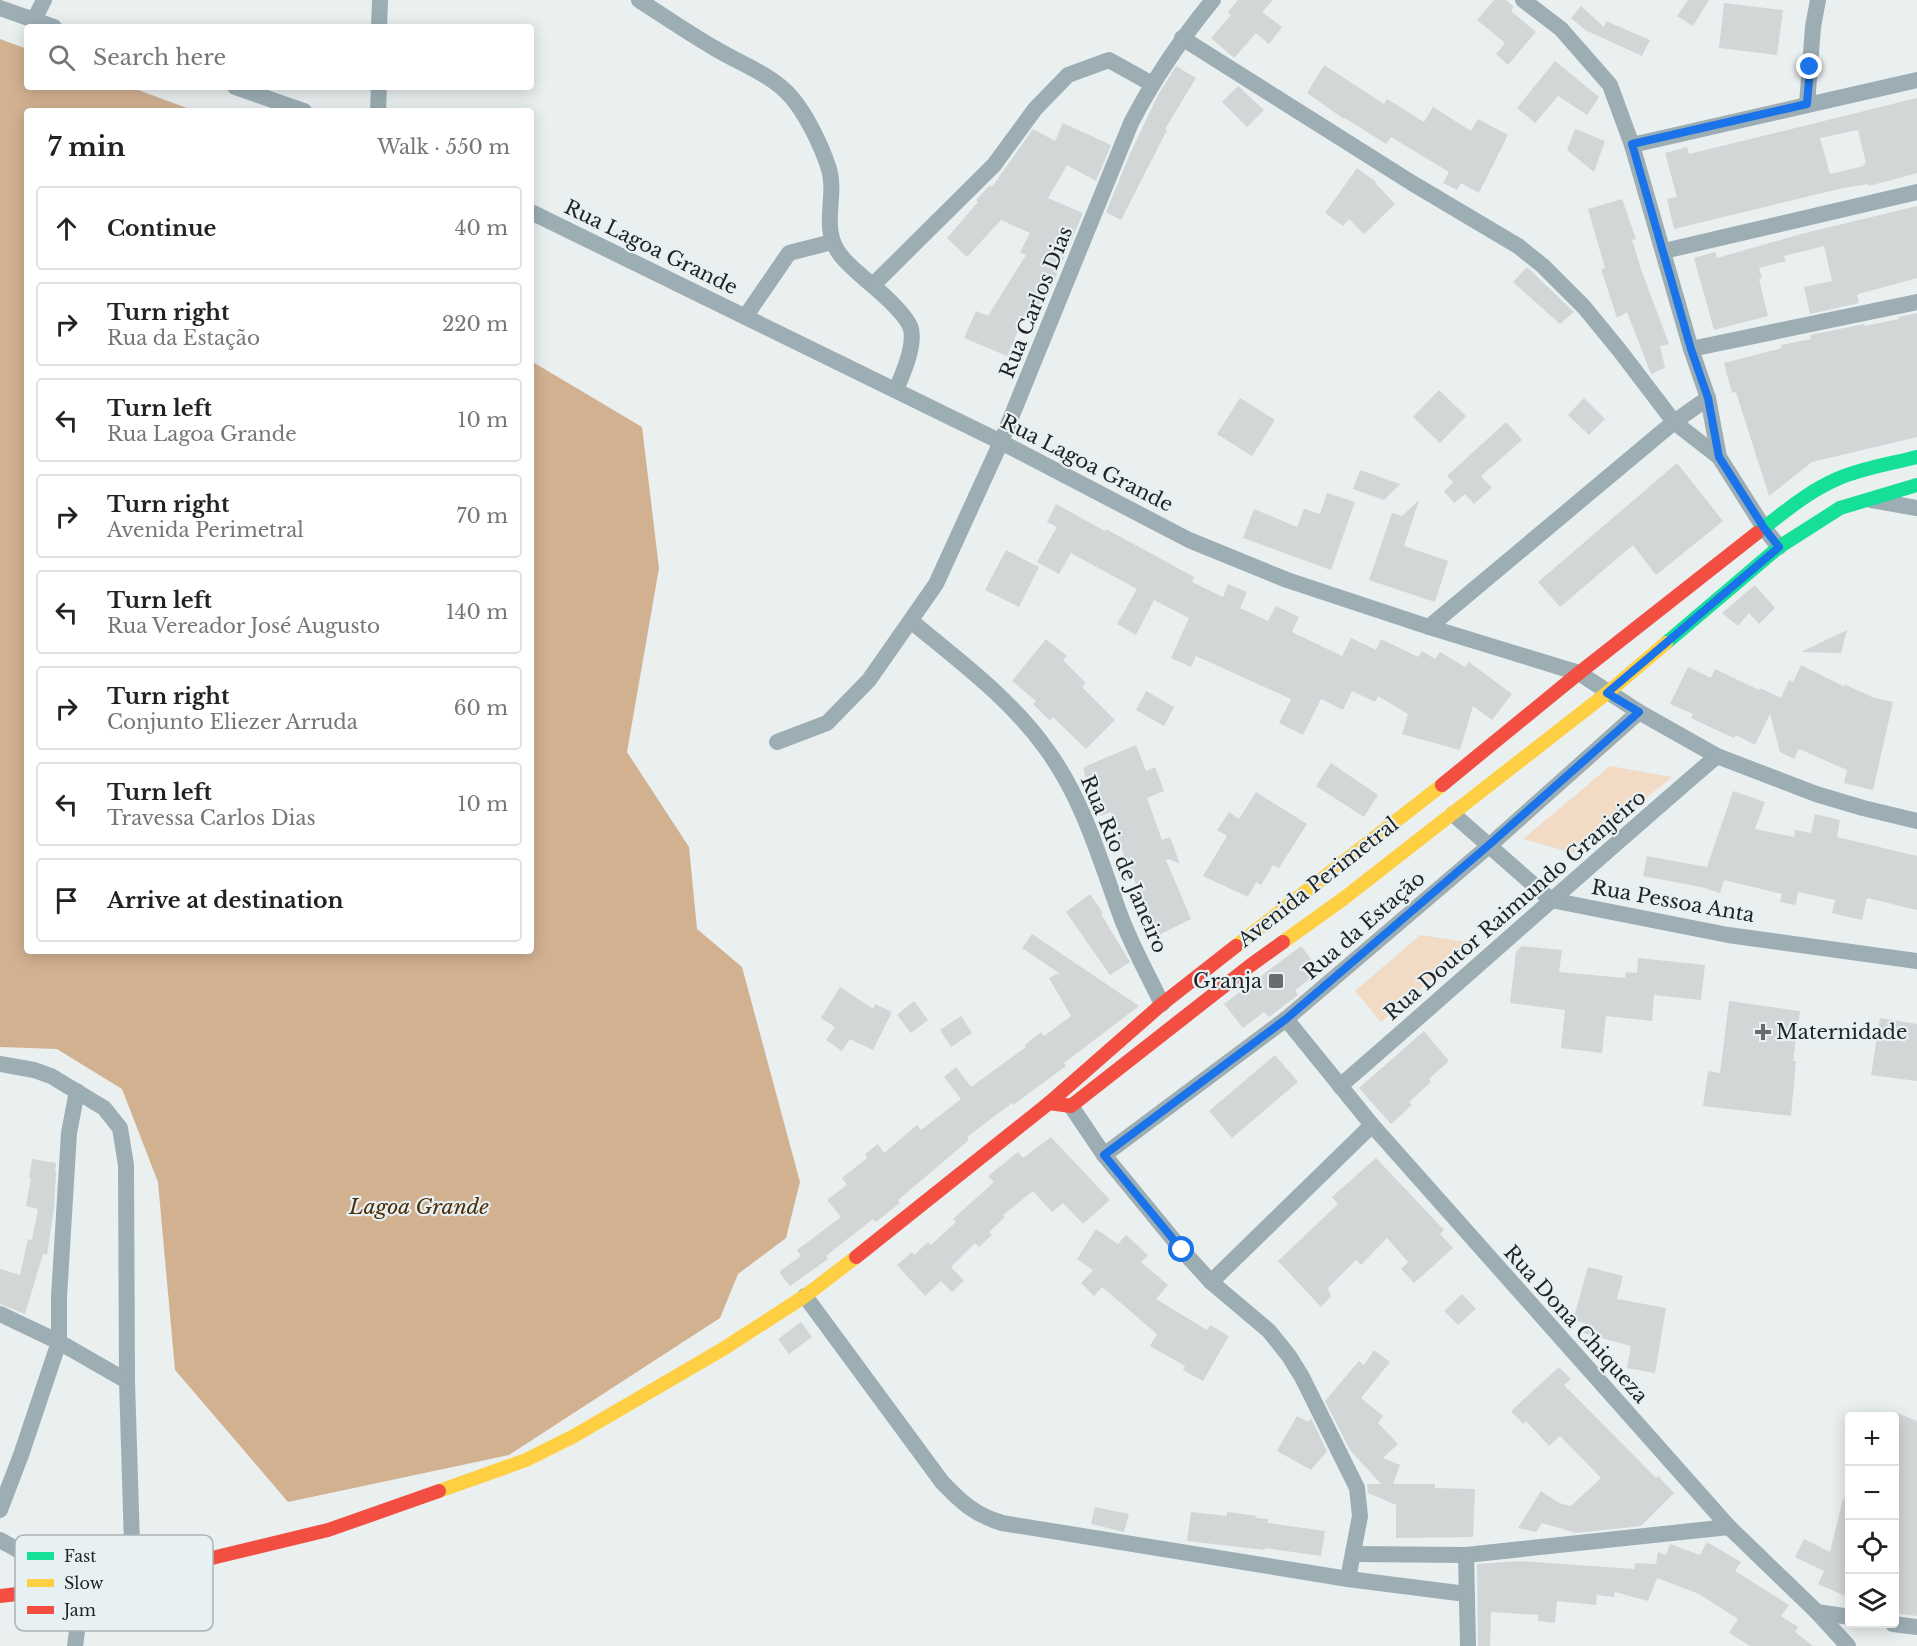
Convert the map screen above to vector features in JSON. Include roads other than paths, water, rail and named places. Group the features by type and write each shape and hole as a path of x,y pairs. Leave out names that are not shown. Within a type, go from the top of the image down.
{"street":[{"path":"34,20 44,0"},
{"path":"379,24 380,0"},
{"path":"639,0 717,50 761,74 792,98 809,126 828,166 831,182 832,242 842,259 900,311 911,328 908,363 896,390"},
{"name":"Rua Carlos Dias","path":"777,742 827,723 869,680 936,584 1001,442 1131,123 1152,84 1182,38 1213,0"},
{"path":"1523,0 1561,29 1610,85 1621,110 1691,349 1708,398 1719,457"},
{"path":"1807,104 1813,27 1818,0"},
{"path":"0,8 45,24"},
{"path":"1182,38 1365,154 1518,246 1543,266 1584,307 1674,422 1719,457 1764,528 1779,547"},
{"path":"873,285 994,165 1035,109 1068,75 1109,60 1152,84"},
{"path":"1632,144 1917,80"},
{"path":"244,90 295,108"},
{"path":"378,108 379,90"},
{"path":"1664,251 1917,192"},
{"name":"Rua Lagoa Grande","path":"534,213 1001,442 1189,540 1287,580 1579,673 1607,693 1717,756 1816,794 1917,821"},
{"path":"745,316 789,253 832,242"},
{"path":"1691,349 1917,302"},
{"path":"1429,627 1674,422 1708,398"},
{"name":"Avenida Perimetral","path":"213,1558 328,1530 526,1460 574,1436 723,1349 805,1296 1049,1103 1162,1004 1431,794 1579,673 1794,504 1837,479 1917,457"},
{"name":"Avenida Perimetral","path":"1071,1106 1251,965 1343,899 1607,693 1779,547 1840,508 1917,486"},
{"path":"1866,499 1917,508"},
{"name":"Rua Rio de Janeiro","path":"911,621 1019,714 1047,750 1070,787 1122,919 1162,1004"},
{"name":"Rua da Estação","path":"1104,1155 1286,1019 1490,844 1639,712"},
{"name":"Rua Doutor Raimundo Granjeiro","path":"1340,1086 1717,756"},
{"path":"1453,814 1490,844 1551,900"},
{"name":"Rua Pessoa Anta","path":"1551,900 1728,934 1917,961"},
{"path":"1236,945 1251,965"},
{"name":"Rua Dona Chiqueza","path":"1286,1019 1372,1125 1729,1527 1849,1646"},
{"path":"0,1064 34,1070 51,1076 104,1108 120,1128 126,1165 127,1380 133,1535"},
{"path":"0,1510 58,1342 68,1145 77,1090"},
{"path":"1049,1103 1071,1106 1104,1155 1129,1183 1156,1220 1211,1282 1269,1331 1289,1356 1302,1377 1357,1488 1360,1516 1348,1579"},
{"path":"1211,1282 1372,1125"},
{"path":"805,1296 942,1482 968,1508 985,1518 1002,1523 1348,1579 1466,1594"},
{"path":"0,1314 58,1342 127,1380"},
{"path":"1353,1554 1466,1555 1729,1527"},
{"path":"0,1540 15,1548"},
{"path":"1466,1555 1468,1646"},
{"name":"Avenida Perimetral","path":"0,1596 15,1594"},
{"path":"1816,1612 1845,1616"},
{"path":"1899,1624 1917,1627"},
{"path":"75,1646 77,1631"}],"water":[{"name":"Lagoa Grande","path":"0,39 24,48 24,90 138,90 187,108 24,108 24,954 534,954 534,363 642,427 659,568 627,752 689,847 697,929 742,967 800,1182 786,1238 738,1274 720,1318 509,1455 288,1502 175,1370 158,1182 122,1089 57,1049 0,1047"}],"place":[{"name":"Granja","path":"1276,981"},
{"name":"Maternidade","path":"1763,1032"}]}
